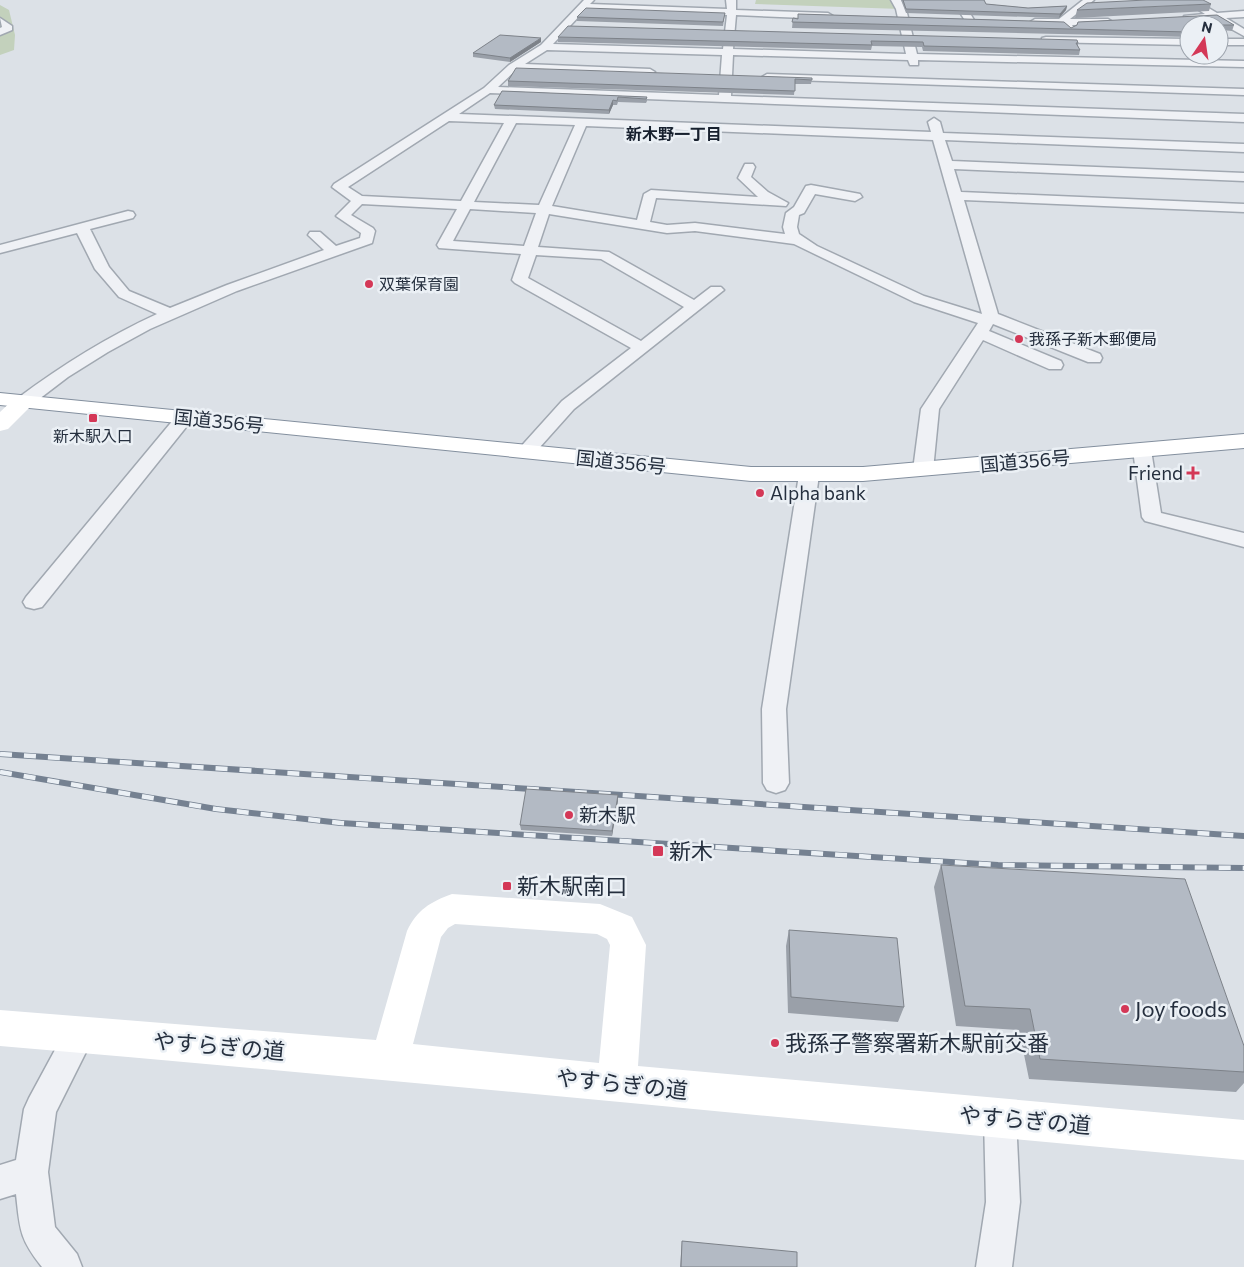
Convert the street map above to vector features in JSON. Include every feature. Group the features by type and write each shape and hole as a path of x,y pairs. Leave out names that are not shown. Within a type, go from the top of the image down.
{"main road":[{"name":"国道356号","path":"0,399 703,471 809,475 923,470 1244,441"},
{"path":"0,424 24,402"},
{"path":"390,1060 426,931 436,917 452,909 600,919 620,928 628,945 618,1084"},
{"name":"やすらぎの道","path":"0,1028 390,1060 618,1084 1244,1140"}],"street":[{"path":"726,98 724,75 732,13 731,0"},
{"path":"896,0 901,9 905,36 929,106 989,309 985,324 930,408 923,470"},
{"path":"957,0 969,20"},
{"path":"1178,1 1188,0 1217,15"},
{"path":"842,16 732,13 686,7 587,3 570,26 545,47 514,67 488,90 339,188 359,200 544,209 667,229 695,227 796,240 919,299 985,324 1094,358"},
{"path":"1094,3 1080,6 1064,19 1121,113"},
{"path":"1229,15 1244,14"},
{"path":"1174,19 1179,19"},
{"path":"0,21 8,28 0,32"},
{"path":"1027,22 1120,22"},
{"path":"1229,22 1244,32"},
{"path":"1039,40 1179,42"},
{"path":"1229,42 1244,42"},
{"path":"545,47 912,57 1097,74 1244,92"},
{"path":"753,76 919,80 1097,74 1244,64"},
{"path":"514,67 657,73"},
{"path":"488,90 623,109 777,115 938,136 1244,148"},
{"path":"447,117 582,122 623,109 726,98 777,115 929,106 1244,118"},
{"path":"1190,116 1206,146 1230,177"},
{"path":"512,119 463,206 444,245 604,255 694,306"},
{"path":"582,122 544,209 520,280 642,348"},
{"path":"947,165 1230,177 1242,183"},
{"path":"749,168 744,178 763,195 799,210"},
{"path":"796,240 790,232 789,225 794,213 799,210 810,190 855,196"},
{"path":"642,225 651,194 781,203"},
{"path":"956,196 1244,208"},
{"path":"24,402 79,360 170,314 234,287 367,240 368,231 343,216 359,200"},
{"path":"0,249 128,215"},
{"path":"82,228 102,269 124,294 170,314"},
{"path":"315,235 334,252"},
{"path":"525,452 568,405 716,290"},
{"path":"985,324 1055,365"},
{"path":"34,602 185,418"},
{"path":"1142,450 1152,517 1244,540"},
{"path":"776,783 774,709 809,475"},
{"path":"64,1267 38,1234 15,1177 40,1108 80,1034"},
{"path":"996,1266 1003,1202 1000,1118"}],"green space":[{"path":"756,0 896,0 901,9 755,4"},
{"path":"0,5 9,10 15,35 14,50 0,55"}],"building":[{"path":"903,0 984,0 986,4 1028,8 1067,6 1060,14 906,9"},
{"path":"1203,0 1211,4 1077,10 1087,3"},
{"path":"586,8 725,13 723,22 577,17"},
{"path":"798,14 1064,22 1071,28 1077,25 1078,22 1179,17 1179,32 792,22 793,18 798,19"},
{"path":"568,26 1077,40 1078,43 1076,43 1080,50 924,46 923,42 871,41 872,45 558,37"},
{"path":"500,35 541,38 510,58 473,53"},
{"path":"516,68 812,78 812,80 795,79 795,91 508,81"},
{"path":"502,91 647,97 646,99 618,97 617,101 613,100 609,110 494,105"},
{"name":"新木駅","path":"526,789 618,795 612,831 520,825"},
{"path":"941,865 1185,879 1244,1046 1244,1072 1040,1059 1030,1009 965,1006"},
{"path":"789,930 897,938 904,1007 791,997"},
{"path":"682,1241 797,1252 797,1267 681,1267"}],"railway":[{"path":"0,754 1244,836"},
{"path":"0,772 216,809 341,823 998,865 1244,868"}],"place":[{"name":"双葉保育園","path":"369,284"},
{"name":"我孫子新木郵便局","path":"1019,339"},
{"name":"新木駅入口","path":"93,418"},
{"name":"Friend","path":"1193,473"},
{"name":"Alpha bank","path":"760,493"},
{"name":"新木駅","path":"569,815"},
{"name":"新木","path":"658,851"},
{"name":"新木駅南口","path":"507,886"},
{"name":"Joy foods","path":"1125,1009"},
{"name":"我孫子警察署新木駅前交番","path":"775,1043"}],"district":[{"name":"新木野一丁目","path":"674,134"}]}
